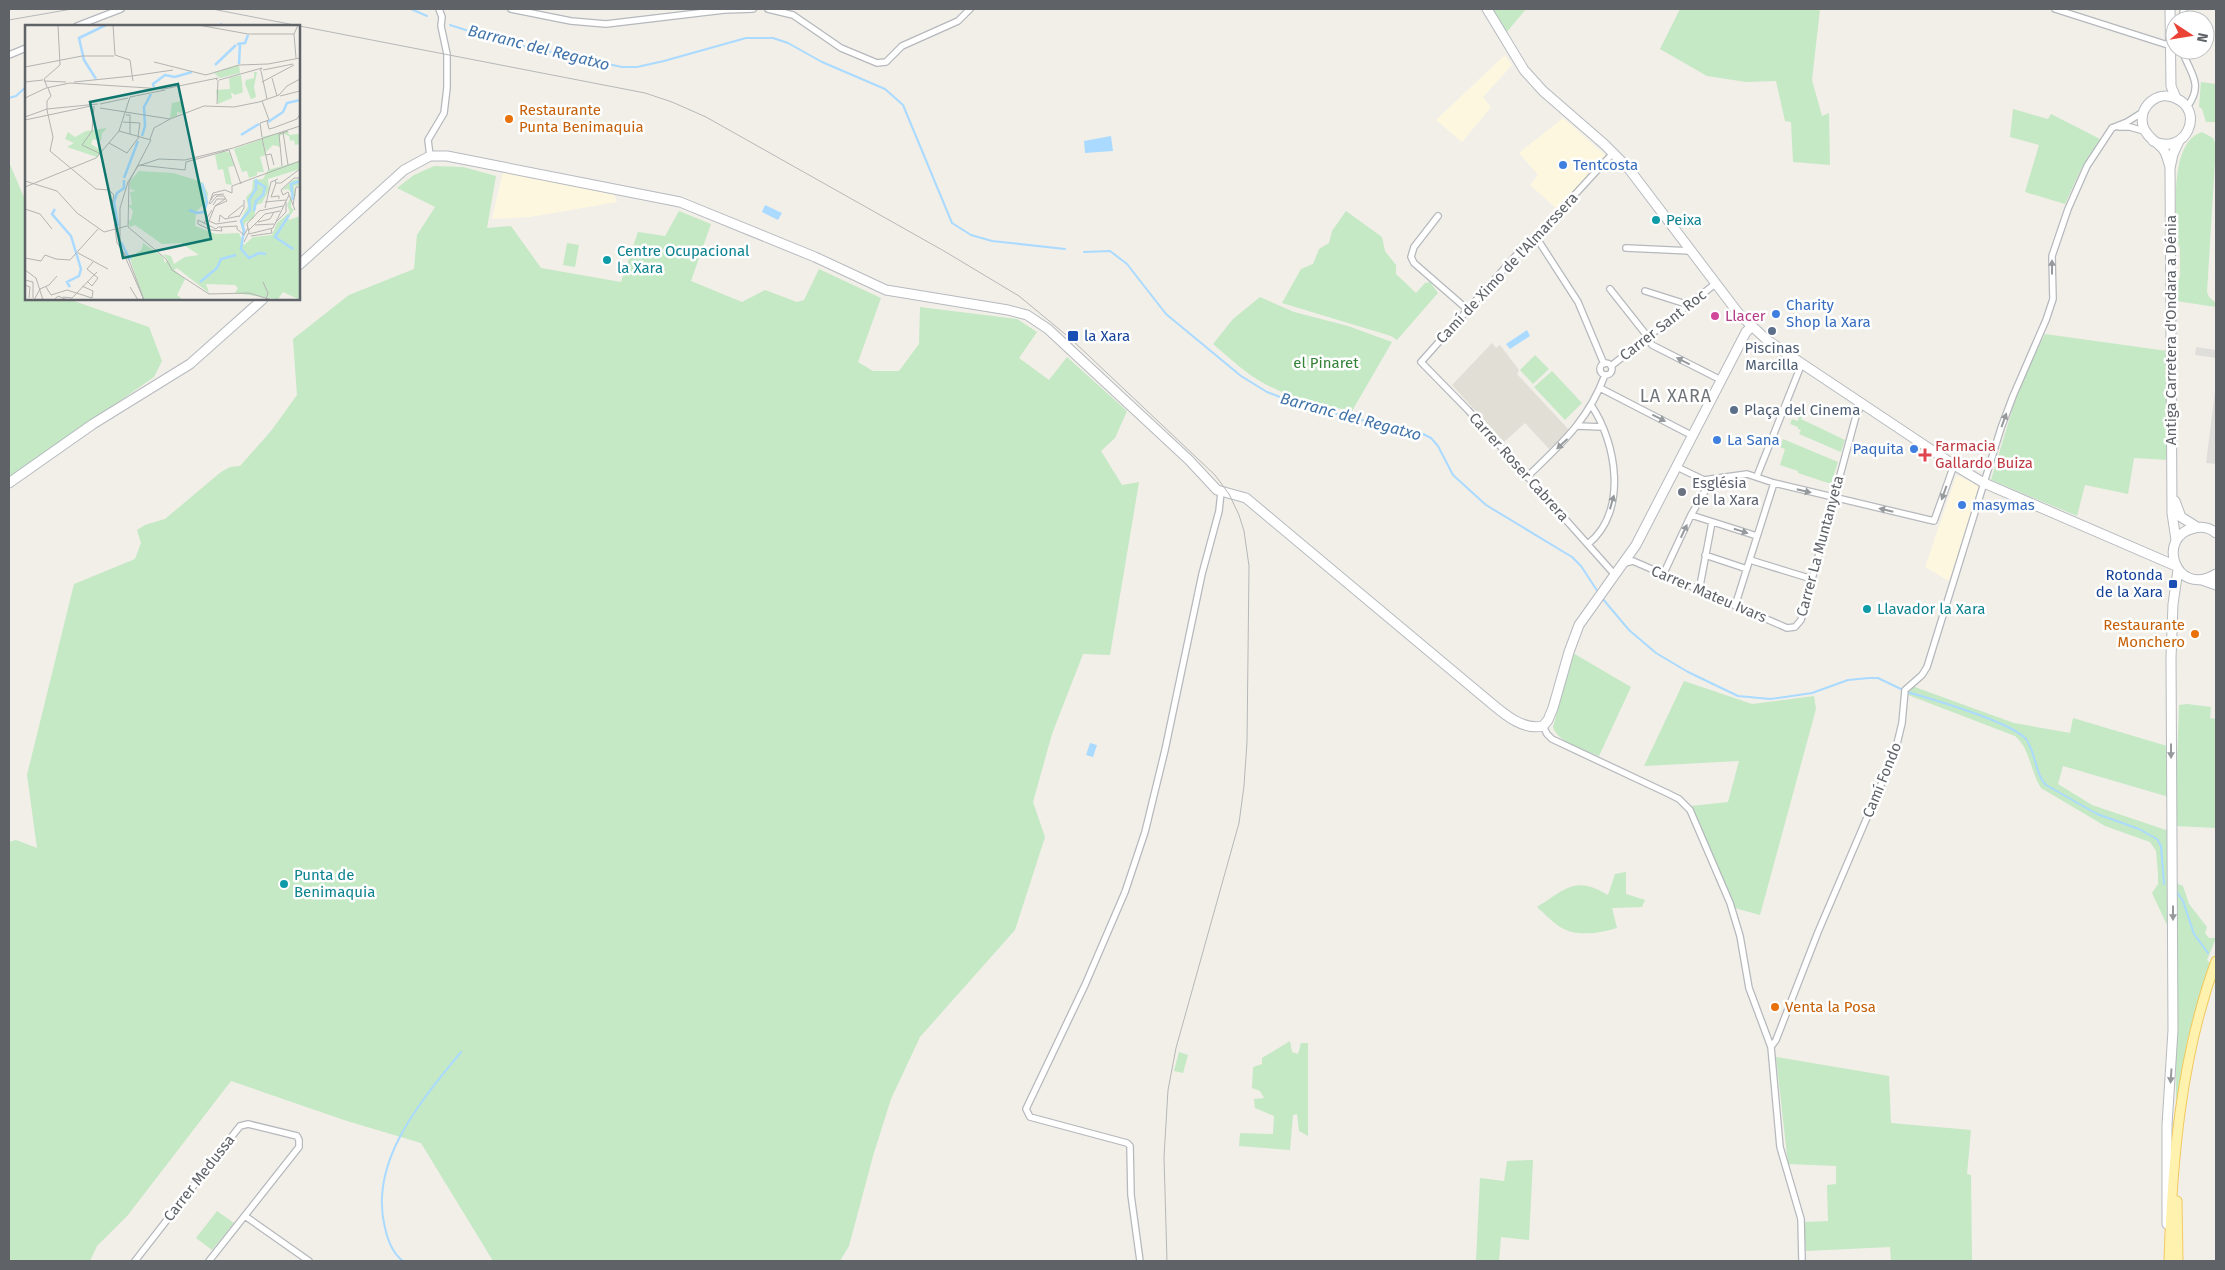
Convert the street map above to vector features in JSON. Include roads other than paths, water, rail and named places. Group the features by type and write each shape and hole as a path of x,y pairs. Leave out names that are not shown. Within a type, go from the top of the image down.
{"main road":[{"path":"1487,9 1524,70 1555,102 1613,153 1643,186 1716,284 1751,327 1862,404 1984,483 2149,555 2177,568 2191,579"},
{"path":"2170,62 2171,86 2176,98 2187,107 2190,124 2185,135 2179,141 2168,144 2153,140 2144,131 2142,118 2144,111 2148,104 2156,98 2162,96 2176,98"},
{"path":"2156,98 2166,82 2170,62"},
{"name":"Antiga Carretera d'Ondara a Dénia","path":"2153,140 2163,150 2170,168"},
{"name":"Antiga Carretera d'Ondara a Dénia","path":"2169,1261 2167,1240 2167,1135 2173,1030 2171,702 2174,593 2177,568 2172,519 2170,168 2173,154 2179,141"},
{"path":"300,264 404,170 430,156 461,158 680,202 815,257 886,290 1008,310 1027,315 1048,329 1189,460 1213,486 1221,492 1237,494 1247,499 1501,710 1526,726 1542,726 1548,720 1576,632 1632,551 1664,494 1746,332 1751,327"},
{"path":"9,483 93,424 190,364 262,300"},
{"name":"Antiga Carretera d'Ondara a Dénia","path":"2172,491 2181,517 2197,527"},
{"path":"2149,555 2165,555 2185,531 2197,527 2208,528 2216,533"},
{"path":"1632,551 1635,562"},
{"path":"2202,580 2216,574"},
{"path":"2174,593 2181,584 2191,579 2202,580 2216,585"},
{"path":"2169,1261 2171,1201 2188,1062 2199,1017 2216,962"},
{"path":"2178,1138 2178,1261"}],"street":[{"path":"80,25 121,9"},
{"path":"430,156 428,140 444,114 446,101 447,54 441,26 442,17 439,9"},
{"path":"511,9 555,18 606,24 724,10 753,9"},
{"path":"768,9 793,15 841,48 877,63 886,62 902,46 958,21 970,9"},
{"path":"2055,9 2165,44"},
{"path":"9,55 25,48"},
{"path":"2186,60 2195,82 2194,95 2187,107"},
{"path":"2112,128 2127,122 2144,111"},
{"path":"2112,128 2130,127 2144,131"},
{"name":"Camí Fondo","path":"1770,1047 1776,1040 1818,932 1895,752 1902,723 1904,690 1922,675 1927,667 2013,396 2053,300 2052,256 2068,209 2087,166 2112,128"},
{"name":"Camí de Ximo de l'Almarssera","path":"1420,362 1528,242 1536,237 1613,153"},
{"path":"1438,216 1414,247 1411,257 1414,263 1468,310"},
{"path":"1536,237 1578,302 1604,364"},
{"path":"1626,248 1691,251"},
{"name":"Carrer Sant Roc","path":"1611,366 1716,284"},
{"path":"1610,289 1648,337 1652,345 1721,380"},
{"path":"1645,291 1689,305"},
{"name":"Carrer Roser Cabrera","path":"1420,362 1445,385 1615,575"},
{"path":"1757,476 1802,363"},
{"path":"1526,477 1578,426 1600,388 1605,375 1611,372 1611,366 1604,364"},
{"path":"1604,364 1600,370 1605,375"},
{"path":"1600,388 1693,436"},
{"name":"Carrer La Muntanyeta","path":"1793,628 1801,620 1856,416 1862,404"},
{"path":"1588,544 1600,532 1607,518 1613,503 1616,486 1607,441 1590,405"},
{"path":"1578,426 1602,427"},
{"path":"1677,467 1704,480 1745,474 1757,476 1774,483 1833,498 1934,521 1954,465"},
{"path":"1663,575 1691,515 1712,479"},
{"path":"1735,606 1774,483"},
{"path":"1140,1261 1131,1195 1130,1146 1127,1143 1030,1117 1026,1109 1085,985 1124,892 1145,832 1165,750 1198,593 1219,511 1221,492"},
{"path":"1691,515 1757,536"},
{"path":"1699,591 1712,522"},
{"path":"1705,555 1747,569"},
{"path":"1750,560 1812,579"},
{"name":"Carrer Mateu Ivars","path":"1625,563 1635,562 1787,628 1793,628"},
{"path":"1542,726 1552,738 1673,796 1690,810 1730,903 1740,936 1749,988 1770,1047 1780,1147 1801,1219 1802,1261"},
{"name":"Carrer Medussa","path":"135,1261 240,1126 248,1124 297,1136 300,1140 299,1147 209,1261"},
{"path":"245,1216 309,1261"}],"water":[{"path":"1111,136 1113,151 1085,153 1084,141"},
{"path":"765,205 782,213 778,220 762,212"},
{"path":"1527,330 1530,336 1510,349 1506,344"},
{"path":"1090,743 1097,745 1093,757 1086,755"}],"waterway":[{"name":"Barranc del Regatxo","path":"411,9 427,16"},
{"name":"Barranc del Regatxo","path":"450,25 500,41 622,67 637,67 664,61 746,38 773,38 788,43 822,62 885,89 903,105 952,223 971,235 992,241 1065,249"},
{"name":"Barranc del Regatxo","path":"9,98 16,96 25,88"},
{"name":"Barranc del Regatxo","path":"1084,252 1110,251 1127,264 1166,314 1241,376 1267,392 1301,405 1370,422 1397,426 1431,438 1438,446 1453,475 1486,505 1572,557 1581,566 1598,592"},
{"name":"Barranc del Regatxo","path":"1602,598 1629,630 1656,653 1688,672 1738,696 1770,699 1785,697 1812,693 1848,680 1869,678 1878,678 1903,690"},
{"name":"Barranc del Regatxo","path":"1907,692 1970,712 2018,732 2026,739 2042,780 2046,785 2097,814 2139,829 2157,839 2161,846 2164,884"},
{"name":"Barranc del Regatxo","path":"2176,891 2183,901 2194,934 2208,953"},
{"path":"403,1261 391,1247 385,1228 382,1203 384,1179 391,1156 415,1111 461,1052"}],"tram line":[{"path":"9,20 72,9"},
{"path":"212,9 294,25"},
{"path":"300,26 645,93 672,102 706,117 944,251 1019,296 1071,339 1215,475 1229,494 1244,531 1249,566 1247,742 1244,786 1239,823 1176,1048 1168,1090 1164,1157 1167,1261"}],"place":[{"name":"Restaurante Punta Benimaquia","path":"509,119"},
{"name":"Tentcosta","path":"1563,165"},
{"name":"Peixa","path":"1656,220"},
{"name":"Centre Ocupacional la Xara","path":"607,260"},
{"name":"Charity Shop la Xara","path":"1776,314"},
{"name":"Llacer","path":"1715,316"},
{"name":"Piscinas Marcilla","path":"1772,331"},
{"name":"la Xara","path":"1073,336"},
{"name":"Plaça del Cinema","path":"1734,410"},
{"name":"La Sana","path":"1717,440"},
{"name":"Paquita","path":"1914,449"},
{"name":"Farmacia Gallardo Buiza","path":"1925,455"},
{"name":"Església de la Xara","path":"1682,492"},
{"name":"masymas","path":"1962,505"},
{"name":"Rotonda de la Xara","path":"2173,584"},
{"name":"Llavador la Xara","path":"1867,609"},
{"name":"Restaurante Monchero","path":"2195,634"},
{"name":"Punta de Benimaquia","path":"284,884"},
{"name":"Venta la Posa","path":"1775,1007"}],"district":[{"name":"LA XARA","path":"1676,396"}],"park label":[{"name":"el Pinaret","path":"1326,363"}]}
